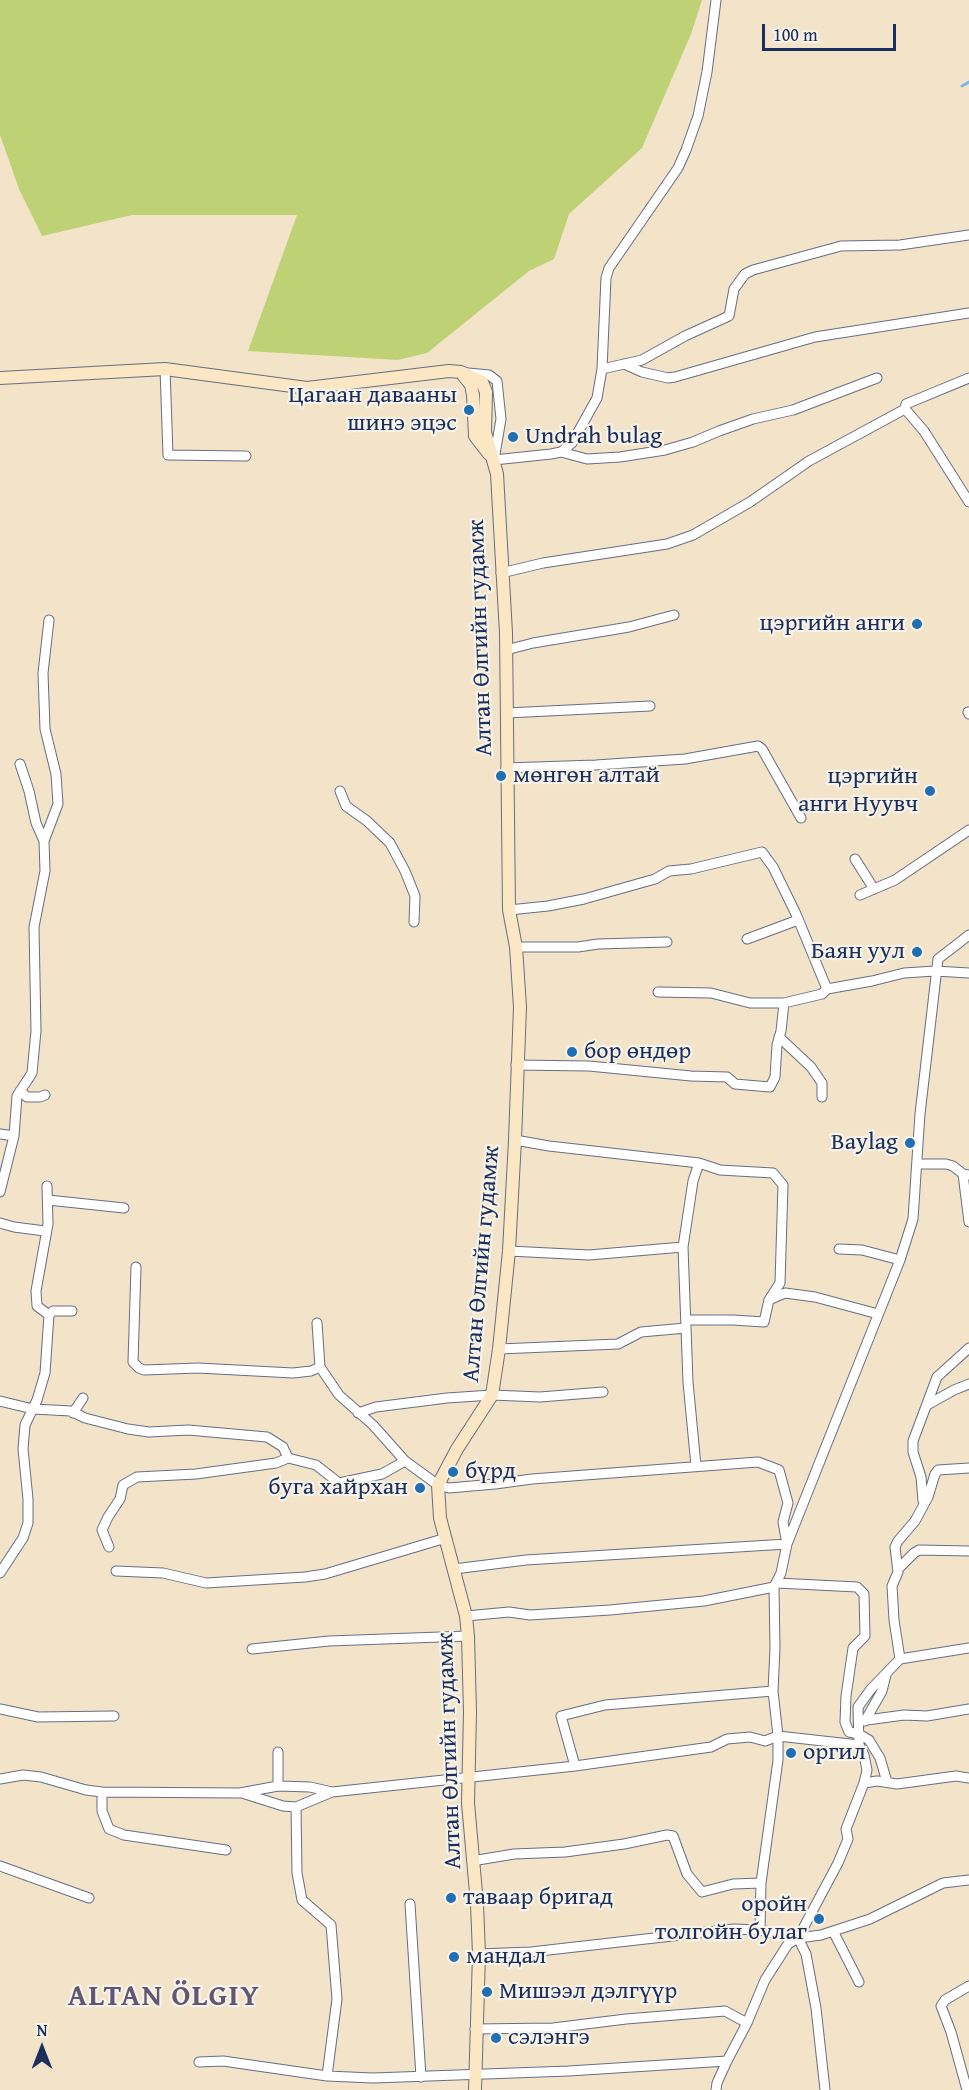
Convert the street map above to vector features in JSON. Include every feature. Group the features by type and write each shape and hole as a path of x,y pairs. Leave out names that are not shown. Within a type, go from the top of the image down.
{"main road":[{"path":"0,378 165,369 307,388 449,371 461,372 471,385 474,395 475,436 494,460"},
{"name":"Алтан Өлгийн гудамж","path":"475,2090 479,1954 468,1779 470,1712 468,1636 466,1616 440,1518 438,1485 457,1449 492,1395 509,1251 520,1007 516,947 509,910 506,650 497,474 494,460"}],"street":[{"path":"561,452 572,443 597,398 602,369 606,279 609,268 678,168 698,116 707,72 716,0"},
{"path":"602,369 642,360 685,336 729,316 734,289 745,274 753,270 841,246 900,245 969,235"},
{"path":"624,364 642,372 668,378 675,377 815,337 969,313"},
{"path":"165,369 168,456 246,456"},
{"path":"461,372 489,375 497,381 501,419 494,460 561,452 587,459 665,450 753,419 793,410 877,378"},
{"path":"501,573 543,563 668,544 693,535 750,502 808,461 905,409 906,404 969,378"},
{"path":"905,409 924,431 969,502"},
{"path":"506,650 533,643 629,627 674,615"},
{"path":"44,841 58,804 56,774 45,729 43,673 49,620"},
{"path":"507,713 650,706"},
{"path":"506,768 685,759 758,746 762,749 801,818"},
{"path":"0,1192 14,1136 17,1096 32,1072 36,1031 34,927 45,872 44,841 36,823 20,764"},
{"path":"340,792 346,806 367,820 390,843 415,896 414,922"},
{"path":"860,895 895,880 969,830"},
{"path":"509,910 584,899 655,879 669,871 691,869 762,852 773,867 827,989"},
{"path":"855,859 874,889"},
{"path":"747,939 798,920"},
{"path":"760,1930 761,1883 777,1777 778,1736 773,1691 775,1585 782,1573 787,1544 900,1260 913,1219 920,1114 935,971 938,959 969,935"},
{"path":"516,947 578,947 598,944 667,942"},
{"path":"658,992 711,993 750,1003 784,1003 822,994 827,989 904,973 935,971 969,973"},
{"path":"516,1065 590,1066 679,1075 727,1077 735,1084 770,1087 775,1077 777,1045 784,1003"},
{"path":"780,1037 811,1067 822,1083 822,1097"},
{"path":"20,1091 27,1097 45,1095"},
{"path":"0,1134 14,1136"},
{"path":"499,1349 618,1344 641,1332 686,1324 734,1320 764,1322 769,1300 780,1283 783,1185 772,1173 720,1170 699,1163 515,1140"},
{"path":"696,1466 688,1382 683,1247 693,1181 699,1163"},
{"path":"917,1164 953,1166 966,1174 969,1222"},
{"path":"47,1186 48,1224 45,1230 36,1291 37,1306 49,1314"},
{"path":"48,1200 124,1208"},
{"path":"0,1223 14,1227 45,1230"},
{"path":"509,1251 589,1255 683,1247"},
{"path":"838,1249 862,1250 900,1260"},
{"path":"136,1267 133,1362 139,1368 144,1370 198,1368 292,1373 320,1367"},
{"path":"769,1300 785,1293 805,1295 878,1314"},
{"path":"49,1314 53,1311 72,1311"},
{"path":"0,1573 23,1538 28,1523 23,1449 25,1425 45,1373 49,1314"},
{"path":"317,1323 320,1367 339,1395 374,1425 405,1461 438,1485 450,1488 531,1479 758,1462 779,1470 788,1503 783,1522 787,1544"},
{"path":"922,1506 924,1496 913,1452 913,1441 937,1377 969,1348"},
{"path":"927,1405 969,1384"},
{"path":"358,1413 376,1407 492,1395 540,1398 603,1392"},
{"path":"73,1413 83,1398"},
{"path":"0,1401 73,1413 128,1429 149,1432 188,1430 267,1437 283,1447 288,1458"},
{"path":"109,1547 102,1530 120,1499 123,1485 137,1477 196,1474 276,1463 288,1458 316,1465 339,1483 382,1474 405,1461"},
{"path":"25,1464 36,1475"},
{"path":"900,1659 895,1630 892,1586 898,1572 895,1547 898,1540 915,1521 928,1497 934,1474 938,1470 969,1468"},
{"path":"116,1571 163,1573 206,1583 305,1577 325,1574 446,1538"},
{"path":"454,1569 526,1560 787,1544"},
{"path":"897,1569 919,1550 969,1551"},
{"path":"466,1616 509,1612 530,1615 610,1610 704,1601 775,1585 857,1587 864,1594 865,1636 853,1648 846,1696 845,1722 849,1732 904,1715 927,1716 969,1709"},
{"path":"252,1649 329,1641 468,1636"},
{"path":"716,2090 765,1980 788,1944 798,1938 838,1863 848,1839 846,1829 867,1770 859,1745 861,1727 882,1691 885,1675 900,1659 969,1648"},
{"path":"575,1766 561,1716 605,1705 773,1691"},
{"path":"0,1709 38,1717 114,1716"},
{"path":"861,1727 880,1758 887,1782"},
{"path":"240,1793 283,1806 296,1807 332,1792 575,1766 711,1747 727,1739 750,1737 765,1741 778,1736 859,1745"},
{"path":"278,1752 278,1786"},
{"path":"0,1779 23,1775 41,1777 86,1790 102,1792 240,1793 278,1786 309,1787 332,1792"},
{"path":"864,1783 878,1781 897,1784 956,1776 969,1778"},
{"path":"102,1792 102,1811 109,1829 124,1835 226,1850"},
{"path":"296,1807 297,1874 302,1900 331,1925 337,1999 327,2076"},
{"path":"472,1861 514,1854 565,1852 668,1835 673,1836 687,1874 702,1892 733,1884 761,1883"},
{"path":"0,1866 89,1898"},
{"path":"479,1954 531,1952 734,1929 760,1930 798,1938 821,1935 870,1919 944,1883 967,1883"},
{"path":"410,1904 421,2077"},
{"path":"833,1931 859,1982"},
{"path":"798,1938 806,1954 816,2008 825,2090"},
{"path":"967,2090 951,2032 941,2006 945,2000 969,1986"},
{"path":"476,2030 553,2028 725,2011 747,2023"},
{"path":"199,2062 223,2061 327,2076 421,2077 727,2061"}],"green space":[{"path":"0,0 702,0 691,34 642,148 569,214 554,259 529,271 427,353 398,360 248,351 297,215 132,215 42,236 19,189 0,135"}],"waterway":[{"path":"962,86 969,82"}],"place":[{"name":"Цагаан давааны шинэ эцэс","path":"469,410"},
{"name":"Undrah bulag","path":"513,437"},
{"name":"цэргийн анги","path":"917,624"},
{"name":"мөнгөн алтай","path":"501,776"},
{"name":"цэргийн анги Нуувч","path":"930,791"},
{"name":"Баян уул","path":"917,952"},
{"name":"бор өндөр","path":"572,1052"},
{"name":"Baylag","path":"910,1143"},
{"name":"бүрд","path":"453,1472"},
{"name":"буга хайрхан","path":"420,1488"},
{"name":"оргил","path":"791,1753"},
{"name":"таваар бригад","path":"451,1898"},
{"name":"оройн толгойн булаг","path":"819,1919"},
{"name":"мандал","path":"454,1957"},
{"name":"Мишээл дэлгүүр","path":"487,1992"},
{"name":"сэлэнгэ","path":"496,2038"}],"district":[{"name":"ALTAN ÖLGIY","path":"164,1997"}]}
